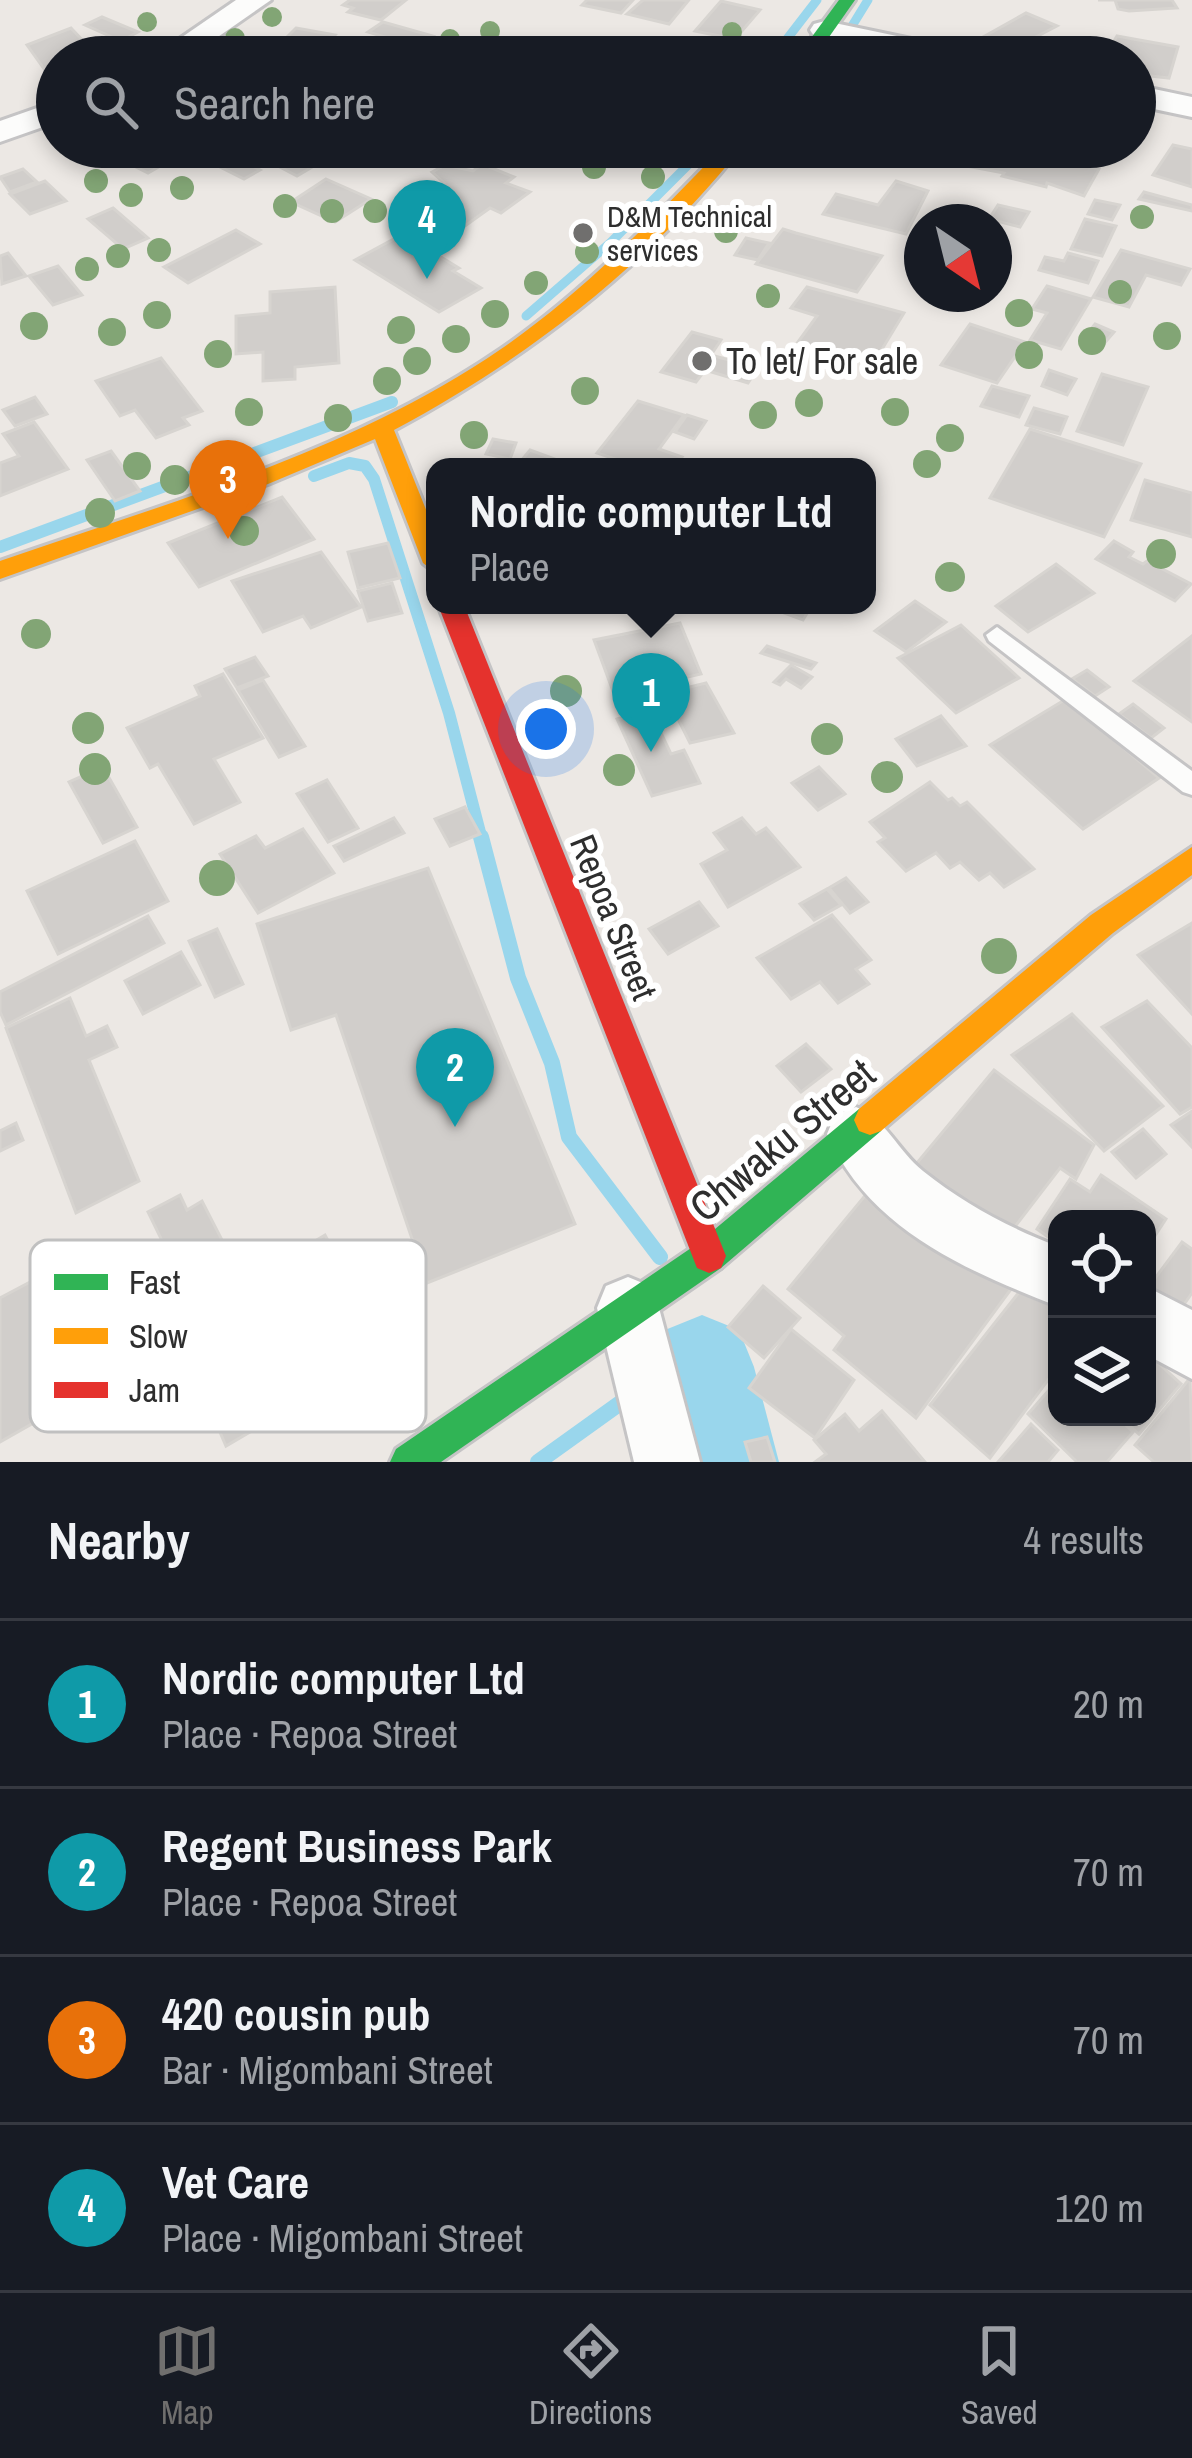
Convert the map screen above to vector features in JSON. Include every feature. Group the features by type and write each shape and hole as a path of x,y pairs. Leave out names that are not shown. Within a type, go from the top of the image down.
{"main road":[{"path":"821,36 847,0"},
{"path":"0,570 381,426 503,357 580,300 712,168"},
{"path":"381,426 426,540"},
{"name":"Repoa Street","path":"456,614 709,1256"},
{"name":"Chwaku Street","path":"409,1462 709,1256 1102,924 1192,859"}],"street":[{"path":"200,36 256,0"},
{"path":"825,30 853,36"},
{"path":"1156,99 1192,107"},
{"path":"0,132 36,119"},
{"path":"856,1134 881,1173 949,1223 1018,1262 1048,1273"},
{"path":"628,1308 667,1462"},
{"path":"1156,1324 1192,1348"}],"lane":[{"path":"998,635 1192,785"}],"building":[{"path":"350,0 406,0 381,20 348,12 353,8 343,5"},
{"path":"587,0 633,0 621,13 582,5"},
{"path":"643,0 688,1 669,24 627,14"},
{"path":"1115,0 1172,0 1177,8 1129,11 1118,9"},
{"path":"721,1 760,10 738,36 695,31"},
{"path":"1026,13 1057,26 1038,36 985,36"},
{"path":"102,17 138,32 110,36 85,25"},
{"path":"383,22 433,36 381,36 368,32"},
{"path":"71,28 78,36 50,36"},
{"path":"296,28 335,35 334,36 288,36"},
{"path":"1156,43 1178,47 1169,78 1156,77"},
{"path":"1173,145 1192,149 1192,187 1153,175"},
{"path":"222,168 260,170 244,179"},
{"path":"282,168 311,168 297,176"},
{"path":"439,168 492,168 514,177 506,183 530,192 501,213 490,208 462,228 441,219 452,210 424,198 444,183 432,172"},
{"path":"977,168 1099,169 1084,196 1047,183 1046,187 1002,176 1004,173"},
{"path":"23,169 37,182 10,192 0,177"},
{"path":"326,179 371,199 335,222 291,202"},
{"path":"45,181 66,201 30,214 10,194"},
{"path":"896,181 928,191 921,204 904,204 904,234 823,214 836,194 878,205"},
{"path":"1144,192 1192,205 1192,211 1139,199"},
{"path":"1095,200 1120,205 1112,220 1088,214"},
{"path":"113,208 148,238 123,249 88,219"},
{"path":"1012,208 1029,212 1020,227 1012,225"},
{"path":"1085,219 1116,226 1102,256 1071,249"},
{"path":"783,229 882,256 857,292 756,264"},
{"path":"236,230 260,244 188,283 164,267"},
{"path":"403,234 459,268 453,271 481,288 439,312 355,260"},
{"path":"746,238 769,243 758,260 735,255"},
{"path":"1121,250 1190,269 1181,285 1146,275 1129,307 1093,297"},
{"path":"8,253 26,276 2,284 0,256"},
{"path":"1068,253 1098,261 1088,283 1039,270 1045,257 1064,261"},
{"path":"58,266 82,295 53,305 29,276"},
{"path":"1047,286 1091,299 1061,349 1030,340 1047,313 1032,309"},
{"path":"335,287 339,363 295,367 295,379 263,381 263,352 236,354 236,316 270,313 270,292"},
{"path":"807,287 904,313 873,364 798,342 817,316 791,308"},
{"path":"970,324 1025,342 997,383 941,365"},
{"path":"1095,324 1114,332 1102,346 1083,339"},
{"name":"To let/ For sale","path":"692,332 721,340 711,355 758,368 748,383 705,370 696,382 661,372"},
{"path":"161,358 202,411 183,418 189,425 156,438 135,410 120,416 96,381"},
{"path":"1049,370 1076,379 1067,395 1042,386"},
{"path":"1102,374 1148,387 1123,445 1077,431"},
{"path":"992,386 1029,396 1019,417 981,406"},
{"path":"35,397 47,414 15,426 3,410"},
{"path":"638,401 684,415 659,449 681,458 612,458 597,453"},
{"path":"1034,408 1067,417 1060,434 1026,425"},
{"path":"687,415 706,421 694,439 675,432"},
{"path":"34,422 68,469 0,496 0,463 19,456 3,434"},
{"path":"1030,429 1141,464 1104,537 990,498"},
{"path":"493,439 516,443 510,458 486,454"},
{"path":"530,450 552,458 523,458"},
{"path":"111,451 140,491 115,501 87,460"},
{"path":"1145,480 1192,493 1192,537 1131,520"},
{"path":"282,497 314,539 199,587 168,543"},
{"path":"1114,541 1133,552 1129,557 1191,584 1175,601 1096,559"},
{"path":"388,543 400,578 358,588 348,552"},
{"path":"321,552 361,607 311,628 303,616 263,632 232,581"},
{"path":"1056,564 1094,593 1028,632 996,606"},
{"path":"392,583 402,613 368,621 358,591"},
{"path":"915,601 946,622 906,652 875,631"},
{"path":"680,623 701,674 614,694 594,640"},
{"path":"961,625 1019,678 956,713 898,658"},
{"path":"1192,636 1192,722 1134,681"},
{"path":"767,646 816,663 811,669 761,653"},
{"path":"255,657 268,676 237,688 225,669"},
{"path":"791,665 812,677 801,688 786,679 780,685 774,682"},
{"path":"1087,670 1109,687 1095,696 1072,679"},
{"path":"223,674 263,738 214,759 240,802 194,824 158,764 150,768 127,728 200,696 195,686"},
{"path":"263,680 305,746 279,757 238,690"},
{"path":"706,683 734,733 690,743 665,693"},
{"path":"1066,699 1159,778 1083,829 990,745"},
{"path":"1133,704 1164,728 1151,738 1119,714"},
{"path":"650,710 671,754 684,750 700,783 652,796 617,719"},
{"path":"941,716 966,746 917,766 896,739"},
{"path":"103,767 137,827 103,843 69,782"},
{"path":"819,767 845,794 818,810 792,783"},
{"path":"327,780 358,828 328,842 297,794"},
{"path":"930,782 948,800 960,806 967,802 1034,869 1004,887 990,873 979,880 960,862 950,868 936,853 906,871 878,842 885,838 870,822"},
{"path":"465,807 480,834 450,846 435,819"},
{"path":"394,818 404,833 344,861 334,846"},
{"path":"742,818 756,834 766,828 800,867 728,907 701,864 727,850 714,833"},
{"path":"303,829 334,873 258,913 220,854 256,836 265,848"},
{"path":"135,841 168,901 58,954 27,891"},
{"path":"428,868 575,1224 427,1283 426,1240 412,1240 336,1015 291,1030 257,924"},
{"path":"846,878 868,902 850,913 829,888"},
{"path":"827,889 841,905 814,920 800,904"},
{"path":"699,902 718,926 668,954 649,929"},
{"path":"832,915 871,960 856,969 869,984 838,1003 820,982 791,999 757,958"},
{"path":"148,916 164,943 6,1025 0,992"},
{"path":"1192,923 1192,1014 1138,955"},
{"path":"217,929 243,984 215,997 189,941"},
{"path":"181,952 200,985 143,1014 125,981"},
{"path":"70,998 86,1036 107,1026 117,1047 89,1060 139,1181 76,1213 6,1028"},
{"path":"1147,1001 1192,1048 1192,1107 1180,1114 1102,1027"},
{"path":"1072,1014 1163,1106 1104,1151 1012,1055"},
{"path":"806,1044 831,1069 801,1092 777,1066"},
{"path":"994,1070 1094,1145 1076,1179 1060,1168 1000,1246 907,1175"},
{"path":"1192,1111 1192,1147 1171,1125"},
{"path":"16,1123 23,1140 0,1151 0,1131"},
{"path":"1143,1129 1166,1154 1136,1178 1112,1152"},
{"path":"1101,1175 1153,1210 1050,1210 1070,1179 1090,1192"},
{"path":"868,1192 966,1268 979,1252 1017,1281 916,1418 834,1350 844,1336 788,1289"},
{"path":"180,1195 187,1210 202,1201 222,1240 162,1240 148,1212"},
{"path":"1048,1212 1048,1237 1037,1229"},
{"path":"1156,1212 1166,1219 1156,1234"},
{"path":"1182,1242 1192,1249 1192,1293 1171,1323 1156,1311 1156,1277"},
{"path":"1031,1277 1048,1290 1048,1380 990,1458 930,1405"},
{"path":"30,1282 30,1425 0,1442 0,1298"},
{"path":"763,1286 800,1318 764,1358 728,1327"},
{"path":"791,1329 854,1380 815,1438 749,1388"},
{"path":"1156,1361 1181,1384 1156,1414"},
{"path":"1190,1378 1192,1462 1154,1462 1135,1445 1151,1426 1156,1426 1156,1419"},
{"path":"1048,1391 1048,1426 1127,1426 1133,1432 1107,1462 1077,1462 1028,1414"},
{"path":"882,1411 925,1462 815,1462 826,1454 814,1440 845,1414 859,1431"},
{"path":"1031,1424 1058,1450 1048,1462 998,1462"},
{"path":"220,1432 250,1432 226,1446"},
{"path":"767,1437 775,1462 751,1462 745,1442"}],"waterway":[{"path":"789,36 817,0"},
{"path":"852,26 868,0"},
{"path":"526,316 610,243 685,168"},
{"path":"0,547 392,402"},
{"path":"314,476 349,463 365,466 374,479 449,713 482,840"},
{"path":"481,837 518,978 552,1063 569,1137 660,1257"},
{"path":"661,1376 702,1367"},
{"path":"702,1367 725,1462"},
{"path":"538,1462 630,1396"}],"traffic: fast":[{"path":"821,36 847,0"},
{"path":"409,1462 709,1256 870,1120"}],"traffic: slow":[{"path":"0,570 260,479 386,425 446,393 536,334 596,285 713,168"},
{"path":"381,426 426,540"},
{"path":"870,1120 1102,924 1192,859"}],"traffic: jam":[{"path":"455,614 709,1256"}],"place":[{"name":"D&M Technical services","path":"583,233"},
{"name":"Vet Care","path":"427,279"},
{"name":"To let/ For sale","path":"702,361"},
{"name":"420 cousin pub","path":"228,539"},
{"name":"Nordic computer Ltd","path":"651,752"},
{"name":"Regent Business Park","path":"455,1127"}]}
